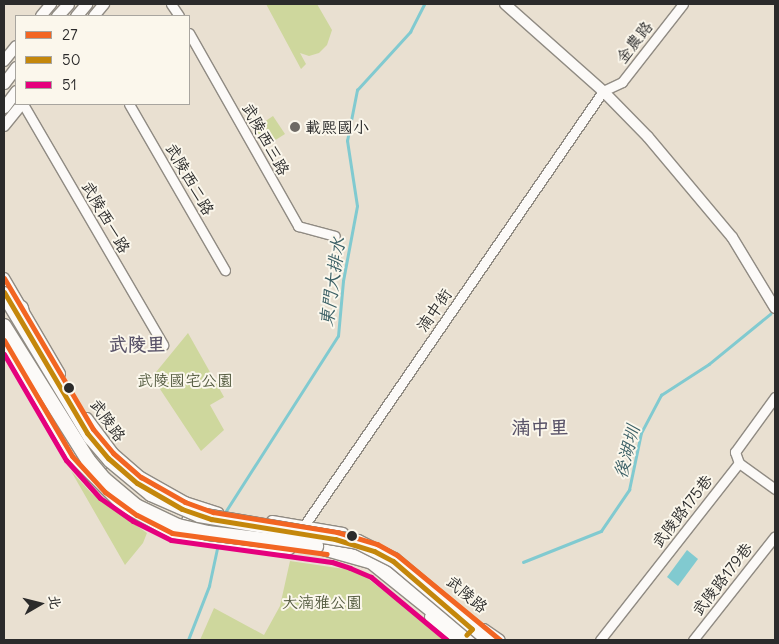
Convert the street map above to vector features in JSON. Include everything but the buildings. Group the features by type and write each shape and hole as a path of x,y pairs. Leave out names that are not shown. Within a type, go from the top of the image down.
{"highway":[{"path":"4,294 91,438 131,480 151,494 200,516 317,540 355,554 372,562 471,640"},
{"path":"21,308 31,354 82,440 101,463 134,493 189,521 317,540"},
{"path":"4,326 88,460 136,506 178,526 208,534 358,542 394,560 486,634"},
{"path":"4,335 31,354"}],"main road":[{"path":"59,15 68,4"},
{"path":"77,15 86,4"},
{"path":"4,83 15,68"},
{"path":"4,107 15,92"}],"street":[{"path":"42,15 51,4"},
{"path":"95,15 104,4"},
{"path":"171,4 177,15"},
{"path":"505,4 603,91 648,137 732,236 775,308"},
{"name":"金農路","path":"603,91 622,82 683,4"},
{"name":"武陵西三路","path":"190,35 298,226 335,236"},
{"path":"4,61 15,47"},
{"name":"湳中街","path":"296,550 298,538 304,525 603,91"},
{"path":"4,126 22,105"},
{"name":"武陵西一路","path":"24,105 163,345"},
{"name":"武陵西二路","path":"130,105 225,270"},
{"name":"武陵路","path":"4,278 102,441 141,477 191,504 213,512 304,525 357,536 397,555 486,634 500,640"},
{"path":"4,340 72,456 87,473 122,505 176,532 207,540 240,545 334,555 375,571 458,640"},
{"name":"武陵路175巷","path":"600,640 739,462 735,452 775,397"},
{"path":"739,462 775,489"},
{"path":"176,532 191,504"},
{"path":"176,532 210,527 298,538"},
{"name":"武陵路179巷","path":"693,640 775,536"},
{"path":"471,640 486,634"}],"green space":[{"path":"266,4 317,4 332,30 327,45 319,53 309,56 300,53 306,64 301,69"},
{"path":"273,116 285,134 266,146 255,128"},
{"name":"武陵國宅公園","path":"188,333 224,397 210,405 224,430 201,451 152,377"},
{"path":"71,471 92,494 147,533 143,543 125,565"},
{"name":"大湳雅公園","path":"290,561 358,571 447,640 200,640 214,608 264,635 280,606"}],"water":[{"path":"687,550 698,559 678,586 667,577"}],"waterway":[{"name":"東門大排水","path":"224,514 338,336 343,281 357,206 347,141 357,90 410,32 424,4"},
{"name":"後湖圳","path":"523,562 601,531 629,490 641,433 661,395 709,364 770,314"},
{"name":"東門大排水","path":"188,640 209,586 218,544"}],"transit line":[{"name":"27","path":"4,278 93,429 113,453 141,477 185,502 213,512 337,532 377,544 397,555 500,640"},
{"name":"50","path":"4,292 87,433 108,458 137,483 182,509 211,519 335,539 374,551 393,561 472,629 466,635"},
{"name":"27","path":"4,340 72,456 105,492 137,515 172,533 327,554"},
{"name":"51","path":"4,354 66,460 100,498 133,521 171,540 332,562 350,568 371,577 447,640"}],"place":[{"name":"載熙國小","path":"295,127"}],"district":[{"name":"武陵里","path":"137,345"},
{"name":"湳中里","path":"540,428"}]}
